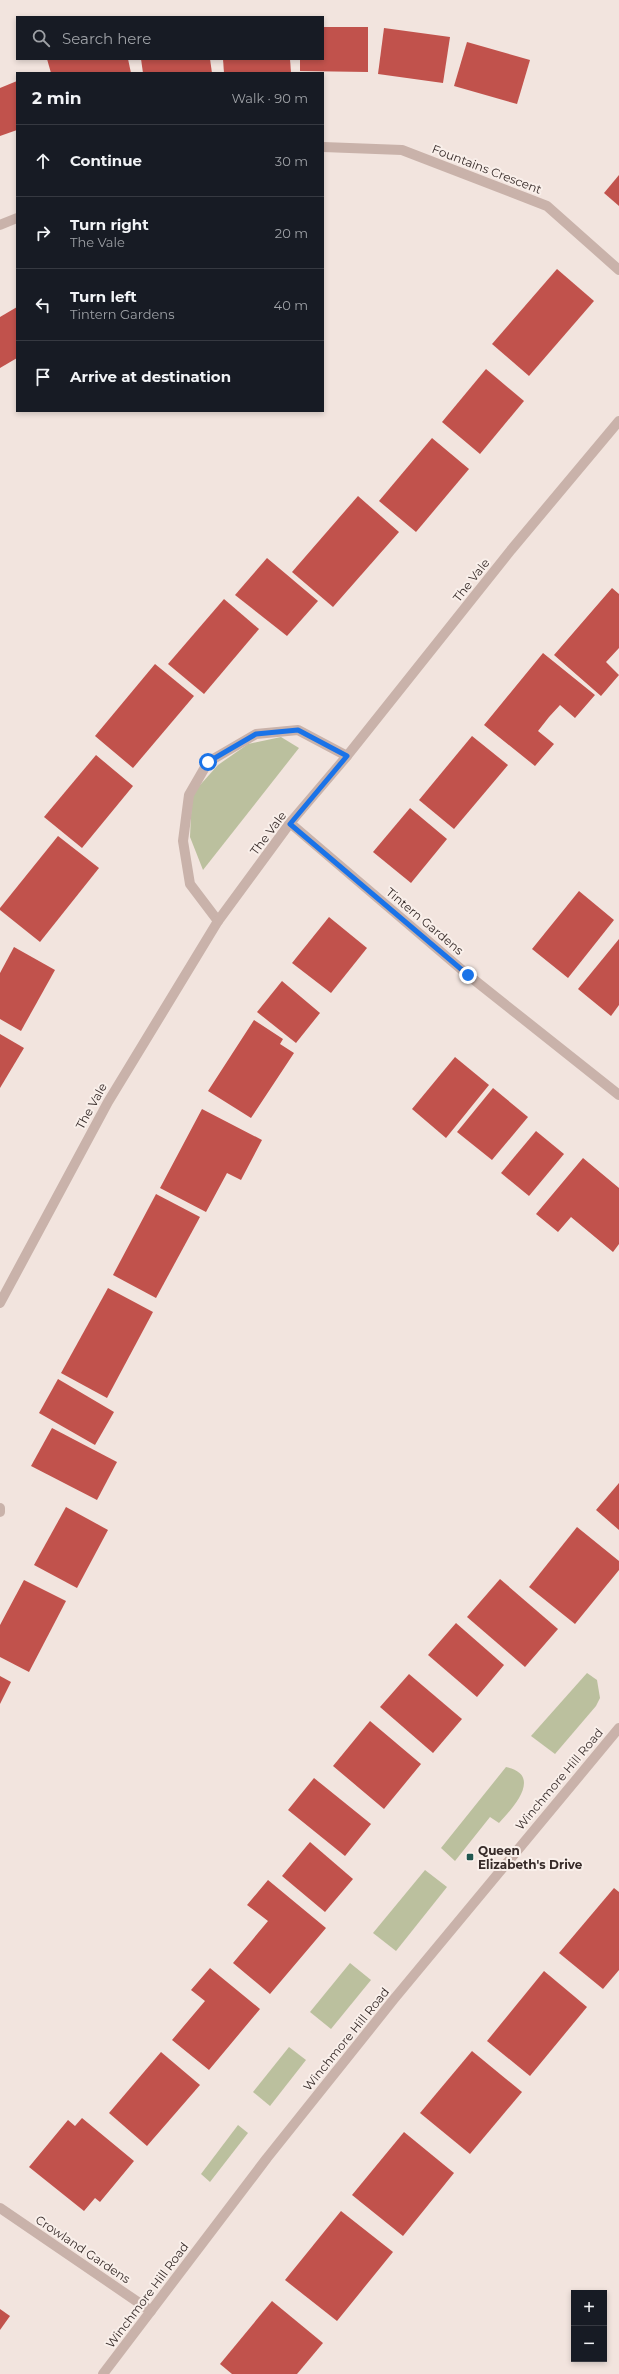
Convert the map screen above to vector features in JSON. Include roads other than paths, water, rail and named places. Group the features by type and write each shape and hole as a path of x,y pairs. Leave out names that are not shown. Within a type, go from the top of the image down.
{"street":[{"name":"Fountains Crescent","path":"324,147 402,150 547,206 619,270"},
{"path":"0,225 16,218"},
{"name":"The Vale","path":"0,1303 108,1102 218,921 290,824 347,756 511,550 618,425"},
{"path":"218,921 190,884 183,841 189,795 208,762 256,734 298,730 347,756"},
{"name":"Tintern Gardens","path":"290,824 468,975 619,1095"},
{"name":"Winchmore Hill Road","path":"103,2374 268,2158 390,2005 619,1728"},
{"name":"Crowland Gardens","path":"0,2208 151,2311"}],"place":[{"name":"Queen Elizabeth's Drive","path":"470,1857"}]}
